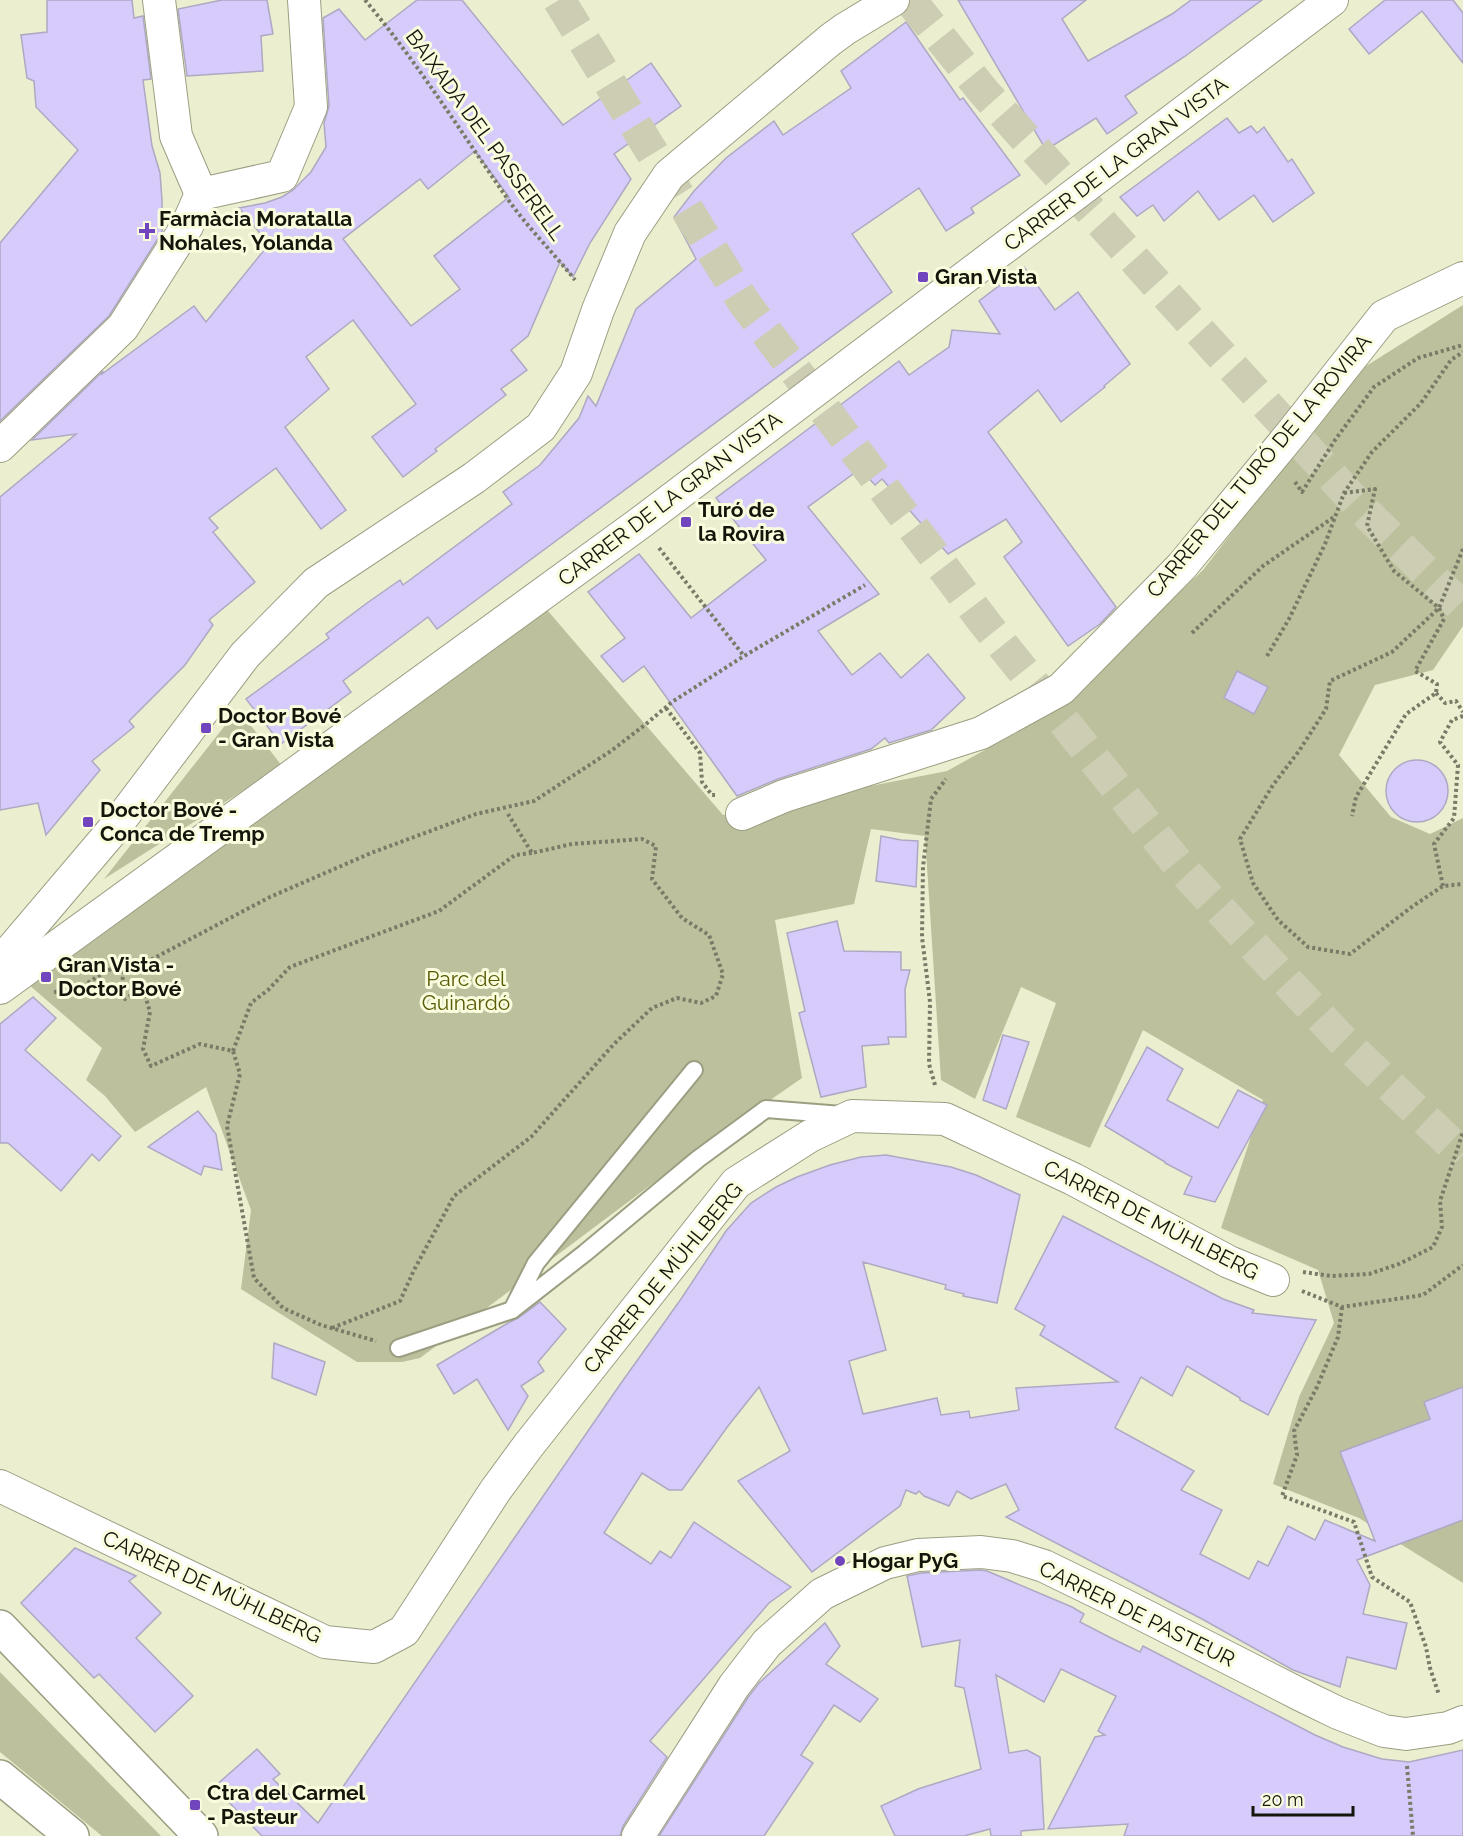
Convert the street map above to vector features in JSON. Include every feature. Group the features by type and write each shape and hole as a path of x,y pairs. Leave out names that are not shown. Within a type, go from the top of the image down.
{"street":[{"path":"0,446 123,327 187,226 201,194 176,136 159,0"},
{"path":"201,194 282,176 311,107 304,0"},
{"path":"0,963 112,831 245,655 316,583 474,478 541,427 576,373 598,310 630,234 669,175 830,40 893,0"},
{"name":"CARRER DE LA GRAN VISTA","path":"0,988 640,523 1332,0"},
{"name":"CARRER DEL TURÓ DE LA ROVIRA","path":"731,805 784,796 981,733 1061,689 1182,566 1291,434 1384,316 1463,278"},
{"name":"CARRER DE MÜHLBERG","path":"0,1486 325,1642 374,1647 404,1631 495,1491 528,1446 736,1183 810,1136 852,1116 945,1119 1073,1179 1229,1262 1273,1280"},
{"name":"CARRER DE PASTEUR","path":"638,1836 734,1686 767,1642 822,1594 885,1563 918,1555 981,1552 1012,1556 1044,1566 1338,1713 1384,1731 1406,1734 1448,1728 1463,1722"},
{"path":"0,1627 201,1836"},
{"path":"0,1777 72,1836"}],"lane":[{"path":"512,1310 536,1263 694,1070"},
{"path":"399,1348 512,1310 698,1159 766,1109 852,1116"}],"path":[{"name":"BAIXADA DEL PASSERELL","path":"365,0 405,52 508,200 577,282"},
{"path":"1302,492 1335,440 1374,387 1418,357 1463,345"},
{"path":"1267,657 1325,544 1344,493 1372,452 1421,403 1451,360 1463,352"},
{"path":"1344,493 1376,489 1367,526 1395,571 1439,608 1443,619 1415,671 1437,684 1436,693 1445,703 1456,701 1463,712"},
{"path":"1192,633 1263,566 1335,517"},
{"path":"1463,549 1439,608 1392,652 1330,681 1326,709 1299,751 1273,785 1240,840 1253,883 1278,920 1308,947 1350,954 1443,886 1463,884"},
{"path":"663,552 744,656"},
{"path":"123,971 141,965 270,897 371,853 476,814 534,801 611,751 672,702 744,656 866,585"},
{"path":"1352,816 1356,797 1406,714 1436,693"},
{"path":"666,708 700,753 702,782 712,795 731,805"},
{"path":"1443,886 1434,844 1454,819 1458,765 1440,742 1452,720 1463,717"},
{"path":"945,1119 929,1064 930,1002 922,937 923,867 931,799 981,733"},
{"path":"508,814 532,853"},
{"path":"332,1328 400,1301 454,1196 531,1137 614,1044 652,1008 677,998 701,1003 716,996 723,974 709,935 682,918 652,879 656,846 642,839 572,844 515,855 439,911 290,967 268,990 251,1003 232,1051 240,1074 227,1126 254,1278 283,1308 332,1328 399,1348"},
{"path":"61,990 77,990 117,966 123,971"},
{"path":"123,971 121,987 123,1000 143,988 150,1012 143,1049 151,1066 200,1044 232,1051"},
{"path":"1273,1280 1299,1271 1331,1276 1369,1274 1399,1264 1433,1247 1442,1227 1440,1201 1463,1132"},
{"name":"CARRER DE MÜHLBERG","path":"1273,1280 1341,1306 1424,1295 1463,1265"},
{"path":"1341,1306 1338,1337 1317,1387 1294,1431 1297,1455 1282,1496 1354,1522 1372,1577 1410,1602 1441,1699"},
{"path":"1407,1756 1413,1836"}],"green space":[{"name":"Parc del Guinardó","path":"1463,305 1463,626 1433,670 1375,685 1339,755 1391,817 1430,834 1463,818 1463,1583 1359,1518 1273,1484 1299,1397 1334,1323 1318,1270 1221,1228 1263,1100 1143,1030 1090,1148 1016,1117 1056,1003 1021,987 975,1099 941,1080 925,836 871,829 854,904 775,920 802,1078 688,1157 420,1358 402,1362 357,1362 241,1289 251,1210 206,1087 135,1132 105,1096 86,1080 102,1048 28,984 542,604 723,815 947,771 1055,711 1203,570 1355,373"},
{"path":"238,709 282,766 104,879"},
{"path":"0,1672 161,1836 102,1836 0,1752"}],"building":[{"path":"47,0 132,0 134,18 143,16 151,79 143,80 152,146 160,173 162,232 109,316 0,421 0,243 78,150 36,107 34,81 27,78 21,35 47,32"},
{"path":"222,0 267,0 273,34 261,36 263,71 187,76 178,9"},
{"path":"417,0 462,0 563,125 651,63 681,106 614,154 631,179 590,243 573,277 560,262 528,336 511,350 527,370 501,389 506,395 435,449 437,451 403,477 372,437 416,404 353,320 306,357 329,389 285,427 346,510 321,529 276,468 209,518 218,528 213,532 255,582 209,620 213,625 185,665 129,721 134,727 92,761 100,770 46,835 38,803 0,810 0,497 76,434 32,440 103,371 102,374 194,306 206,322 269,244 239,208 265,203 293,190 311,172 326,147 324,123 329,106 323,18 339,9 365,40","holes":["475,151 509,197 434,256 460,289 411,326 343,239 420,179 428,189"]},
{"path":"958,0 1086,0 1062,19 1088,61 1172,14 1191,0 1262,0 1184,57 1125,96 1137,113 1107,134 1096,118 1046,150"},
{"path":"1385,0 1453,0 1463,13 1463,63 1422,11 1369,54 1349,29"},
{"path":"906,22 960,100 963,98 1020,175 971,208 974,213 946,231 919,188 852,234 892,292 437,629 428,617 343,681 351,692 281,744 246,699 329,638 326,634 367,603 400,580 403,585 512,504 503,492 540,465 579,418 588,396 596,406 636,309 696,259 674,217 694,191 726,158 774,121 783,135 851,88 841,71"},
{"path":"1227,118 1239,133 1251,126 1257,133 1264,127 1288,162 1292,159 1314,193 1273,222 1254,195 1219,220 1198,191 1164,221 1153,205 1137,216 1120,197"},
{"path":"1024,267 1055,310 1078,292 1130,364 1061,422 1038,390 988,432 1116,607 1100,624 1068,646 1004,557 1022,542 1006,519 948,554 882,479 875,485 860,469 808,507 879,594 818,631 852,675 880,653 901,678 928,654 965,698 931,730 889,743 885,738 871,749 778,779 737,796 644,666 623,682 601,656 625,638 588,592 639,554 691,618 766,560 716,498 899,361 909,375 949,347 952,330 1000,334 979,301"},
{"path":"1237,671 1268,687 1254,714 1224,698"},
{"path":"1417,760 1434,765 1439,769 1443,774 1448,791 1443,808 1439,813 1434,817 1417,822 1400,817 1395,813 1391,808 1386,791 1391,774 1395,769 1400,765"},
{"path":"881,836 918,841 916,887 876,881"},
{"path":"837,921 844,951 901,952 901,970 910,970 905,989 906,1037 888,1037 889,1044 862,1046 866,1087 821,1097 799,1013 805,1011 787,933"},
{"path":"33,997 56,1018 25,1050 121,1136 99,1161 92,1154 61,1191 8,1143 0,1143 0,1024"},
{"path":"1003,1035 1029,1042 1006,1109 983,1100"},
{"path":"1147,1047 1183,1069 1167,1100 1218,1128 1238,1090 1267,1105 1215,1202 1184,1194 1192,1177 1105,1126"},
{"path":"198,1111 216,1134 222,1170 204,1166 201,1175 148,1147"},
{"path":"886,1155 951,1167 976,1175 1020,1195 997,1303 963,1296 964,1294 945,1289 946,1285 863,1262 886,1350 849,1361 863,1414 937,1398 941,1415 969,1411 970,1418 1019,1410 1016,1388 1118,1382 1040,1335 1045,1326 1015,1309 1063,1216 1223,1299 1254,1310 1252,1313 1316,1320 1268,1415 1187,1366 1172,1396 1141,1377 1115,1428 1194,1471 1181,1490 1222,1510 1200,1554 1249,1579 1258,1561 1268,1566 1288,1526 1315,1540 1325,1520 1375,1541 1340,1452 1430,1419 1424,1402 1463,1387 1463,1520 1357,1560 1370,1585 1363,1614 1407,1623 1396,1669 1347,1657 1340,1687 1293,1670 1202,1619 1006,1517 1019,1510 1006,1484 971,1499 957,1491 949,1506 924,1496 919,1491 916,1494 906,1490 900,1506 812,1572 738,1481 790,1451 759,1387 682,1490 669,1490 642,1473 604,1533 651,1564 660,1551 671,1558 694,1522 791,1587 769,1603 650,1741 667,1757 623,1826 620,1836 262,1836 214,1787 257,1749 280,1774 273,1779 318,1823 726,1231 751,1203 797,1177 861,1157"},
{"path":"540,1302 566,1329 538,1362 544,1371 521,1386 528,1396 508,1430 477,1379 454,1394 437,1365 518,1318"},
{"path":"274,1343 325,1362 316,1395 272,1378"},
{"path":"75,1548 136,1576 129,1581 161,1613 136,1638 193,1696 155,1732 99,1674 94,1678 21,1603"},
{"path":"980,1570 1072,1607 1084,1614 1080,1622 1140,1652 1143,1646 1315,1735 1343,1747 1382,1759 1409,1762 1463,1750 1463,1836 1124,1836 1128,1824 1048,1829 1095,1737 1105,1735 1098,1731 1116,1696 1061,1669 1044,1702 996,1675 1009,1753 1027,1750 1040,1757 1044,1829 1021,1831 1021,1836 991,1836 990,1829 964,1836 895,1836 881,1806 918,1789 981,1769 964,1688 955,1686 960,1640 922,1647 907,1576 921,1573"},
{"path":"825,1623 840,1646 826,1664 878,1699 860,1722 834,1705 801,1755 813,1763 764,1836 659,1836 759,1683"}],"tunnel":[{"path":"559,0 743,301 984,622 1182,869 1340,1038 1463,1155"},
{"path":"910,0 983,91 1161,289 1361,508 1463,608"}],"place":[{"name":"Farmàcia Moratalla Nohales, Yolanda","path":"147,231"},
{"name":"Gran Vista","path":"923,277"},
{"name":"Turó de la Rovira","path":"686,522"},
{"name":"Doctor Bové - Gran Vista","path":"206,728"},
{"name":"Doctor Bové - Conca de Tremp","path":"88,822"},
{"name":"Gran Vista - Doctor Bové","path":"46,977"},
{"name":"Hogar PyG","path":"840,1561"},
{"name":"Ctra del Carmel - Pasteur","path":"195,1805"}]}
